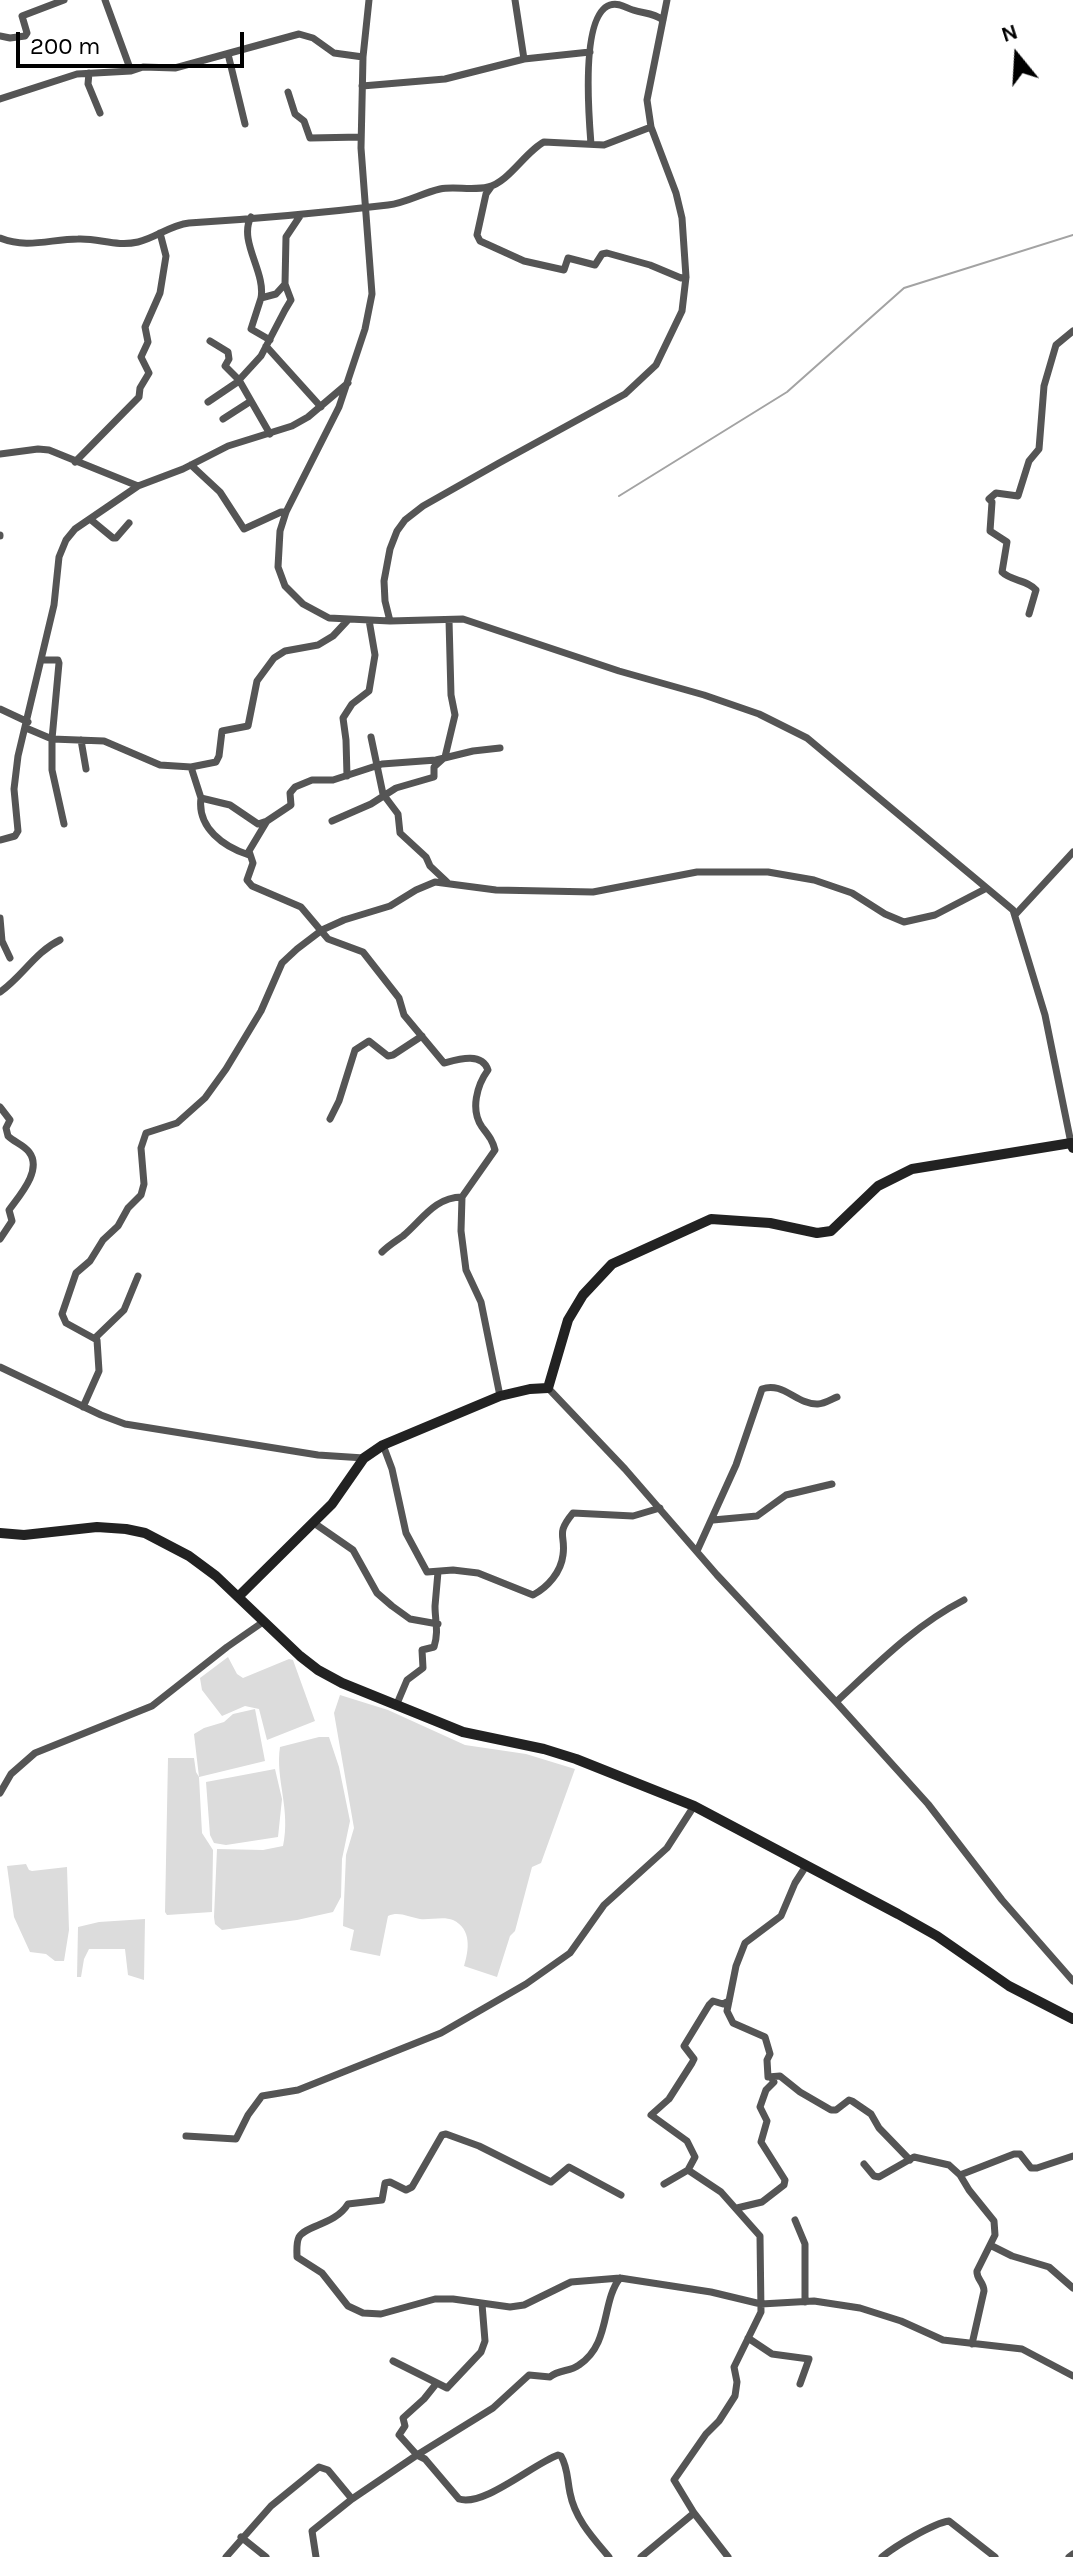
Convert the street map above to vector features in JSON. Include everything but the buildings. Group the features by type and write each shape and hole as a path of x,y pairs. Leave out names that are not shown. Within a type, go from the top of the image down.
{"street":[{"path":"0,36 25,36 27,33 22,16 64,0"},
{"path":"105,0 131,71"},
{"path":"369,0 363,57 361,137 372,294 349,382 329,432 286,512 280,531 278,567 285,586 316,613 329,618 347,621 463,619 619,671 704,695 797,731 1006,904 1015,915 1045,1015 1072,1145 912,1169 878,1186 831,1231 817,1233 770,1223 711,1219 612,1264 583,1295 568,1320 548,1388"},
{"path":"515,0 524,59"},
{"path":"390,621 384,581 390,549 405,520 423,506 625,394 647,377 656,365 682,311 686,277 682,218 651,127 647,100 667,0"},
{"path":"591,144 587,95 590,52 601,11 610,5 622,5 653,13 663,20"},
{"path":"0,99 77,74 131,71 143,67 175,68 299,34 313,38 334,53 363,57"},
{"path":"362,86 445,79 524,59 590,52"},
{"path":"228,54 245,124"},
{"path":"89,73 88,84 100,113"},
{"path":"288,92 295,114 304,121 310,138 361,137"},
{"path":"651,127 609,144 544,142 491,187 486,194 477,235 480,241 524,261 559,270 564,270 568,258 595,265 602,254 607,253 681,278 686,277"},
{"path":"0,238 25,244 75,239 119,245 139,242 186,223 300,216 408,201 441,189 491,187"},
{"path":"208,402 239,380 268,343 291,300 285,284 286,237 300,216"},
{"path":"251,217 247,229 262,287 251,329 268,343 321,407"},
{"path":"75,462 139,397 140,388 149,373 141,357 148,342 145,327 160,293 166,256 160,233"},
{"path":"261,298 276,294 285,284"},
{"path":"1029,614 1036,590 1032,585 1002,572 1007,542 990,531 992,502 989,499 996,493 1018,496 1029,461 1039,449 1044,386 1056,345 1073,331"},
{"path":"210,341 228,352 229,359 225,366 239,380 270,434"},
{"path":"0,840 15,836 18,831 14,789 18,756 54,605 59,557 66,540 75,529 138,486 228,446 270,434 308,417 349,382"},
{"path":"223,419 251,401"},
{"path":"0,454 49,450 138,486"},
{"path":"191,465 220,492 244,529 286,512"},
{"path":"90,519 113,538 129,523"},
{"path":"347,776 343,718 352,704 369,691 375,655 369,620"},
{"path":"332,821 371,804 383,794 434,777 434,767 445,757 455,715 451,695 449,620"},
{"path":"0,709 52,739 104,741 160,765 191,767 216,762 222,731 248,726 257,681 274,658 285,651 318,645 333,636 347,621"},
{"path":"42,660 58,660 59,663 52,770 64,824"},
{"path":"371,737 383,794 398,814 402,837 426,857 440,878 449,884"},
{"path":"81,740 86,769"},
{"path":"201,798 230,805 258,824 291,805 290,793 295,787 312,780 333,780 378,765 500,748"},
{"path":"191,767 209,829 227,846 249,855 253,863 247,880 252,886 301,907 328,939 363,952 399,998 404,1015 444,1063 475,1058 484,1060 488,1065 476,1102 477,1115 480,1125 491,1136 495,1150 462,1197 463,1255 466,1270 481,1302 500,1396"},
{"path":"249,855 267,821"},
{"path":"1015,915 1073,852"},
{"path":"95,1338 66,1323 62,1314 76,1273 90,1261 103,1240 118,1226 128,1208 141,1195 144,1184 141,1148 146,1133 177,1123 205,1098 261,1011 282,963 322,930 390,906 435,882 496,890 593,892 697,872 768,872 814,880 852,893 904,922 935,915 985,889"},
{"path":"0,918 2,941 10,958"},
{"path":"0,992 17,980 44,950 60,940"},
{"path":"330,1119 355,1050 369,1041 388,1056 393,1055 422,1036"},
{"path":"0,1107 10,1120 6,1128 8,1136 29,1152 32,1167 30,1180 9,1210 12,1221 0,1239"},
{"path":"382,1252 439,1203 462,1197"},
{"path":"95,1338 124,1310 138,1276"},
{"path":"83,1407 99,1371 95,1338"},
{"path":"0,1367 125,1424 318,1455 364,1458"},
{"path":"697,1551 736,1465 762,1389 769,1386 781,1388 802,1400 819,1404 837,1397"},
{"path":"239,1596 332,1504 364,1458 383,1445 500,1396 548,1388"},
{"path":"548,1388 928,1804 1002,1900 1073,1981"},
{"path":"383,1445 392,1469 406,1533 427,1572 453,1570 478,1573 533,1595 558,1572 563,1555 562,1529 573,1513 633,1516 660,1508"},
{"path":"713,1520 757,1516 786,1495 832,1484"},
{"path":"314,1523 353,1550 377,1593 392,1606 410,1619 438,1624"},
{"path":"0,1533 24,1535 97,1527 145,1533 189,1556 239,1596 263,1622 318,1670 342,1683 463,1732 576,1759 694,1806 937,1936 1009,1986 1073,2019"},
{"path":"396,1706 407,1680 423,1668 421,1652 434,1647 438,1624 435,1608 438,1572"},
{"path":"836,1702 909,1635 943,1610 964,1600"},
{"path":"0,1793 11,1774 35,1753 152,1706 263,1622"},
{"path":"186,2136 236,2139 262,2096 298,2090 441,2033 526,1984 570,1953 604,1905 667,1848 694,1806"},
{"path":"737,2208 762,2202 784,2185 785,2180 761,2142 767,2121 760,2107 766,2090 774,2082 768,2077 768,2041 733,2023 727,2011 736,1966 745,1943 781,1916 806,1866"},
{"path":"664,2184 688,2170 695,2157 687,2141 651,2115 669,2099 692,2063 694,2059 684,2046 704,2012 713,2001 723,2004 729,2001"},
{"path":"771,2077 780,2076 831,2110 839,2109 849,2100 862,2107 910,2160"},
{"path":"621,2195 569,2167 551,2182 479,2146 446,2134 442,2135 409,2189 385,2183 382,2200 348,2204 337,2218 299,2237 297,2257 322,2273 348,2306 363,2313 381,2314 435,2299 510,2307 524,2305 571,2282 620,2278 711,2292 761,2304 805,2302 860,2308 901,2321 943,2340 1022,2349 1073,2376"},
{"path":"960,2175 1014,2154 1020,2154 1031,2168 1073,2156"},
{"path":"864,2164 874,2176 879,2177 907,2159 920,2157 942,2162 960,2175 994,2221 995,2235 977,2271 984,2291 972,2344"},
{"path":"688,2170 721,2192 760,2236 761,2312 734,2367 737,2382 735,2396 674,2480 694,2513 728,2557"},
{"path":"795,2220 805,2244 805,2302"},
{"path":"990,2245 1012,2256 1049,2267 1073,2288"},
{"path":"316,2557 312,2531 352,2499 493,2408 529,2375 550,2377 556,2371 579,2366 598,2341 606,2323 613,2286 620,2278"},
{"path":"393,2361 447,2388 481,2352 486,2334 482,2304"},
{"path":"748,2338 772,2354 809,2359 800,2384"},
{"path":"436,2384 403,2418 405,2426 399,2435 417,2455 425,2459 459,2499 465,2501 488,2493 552,2457 561,2456 567,2468 570,2495 581,2521 609,2557"},
{"path":"226,2557 271,2506 319,2467 328,2470 352,2499"},
{"path":"641,2557 694,2513"},
{"path":"882,2557 937,2524 949,2521 995,2557"},
{"path":"241,2537 266,2557"}],"shaded area":[{"path":"228,1657 237,1674 243,1678 293,1660 315,1721 267,1740 259,1709 245,1706 222,1716 202,1690 200,1678"},
{"path":"340,1695 388,1710 465,1745 526,1754 575,1769 541,1863 532,1867 515,1931 510,1936 497,1977 464,1966 468,1947 466,1934 459,1924 449,1919 420,1919 400,1914 388,1916 380,1956 350,1950 354,1930 343,1926 346,1855 354,1828 334,1713"},
{"path":"255,1709 265,1761 199,1777 194,1734 224,1722 233,1714"},
{"path":"329,1737 339,1767 350,1821 342,1859 341,1897 333,1912 222,1930 215,1924 214,1917 217,1849 263,1850 283,1846 285,1819 279,1771 280,1747"},
{"path":"168,1758 194,1758 199,1777 202,1833 213,1850 212,1912 167,1915"},
{"path":"275,1769 282,1799 278,1837 226,1845 214,1843 210,1835 206,1782"},
{"path":"26,1864 32,1871 67,1867 69,1930 64,1961 30,1952 14,1917 7,1866"},
{"path":"145,1919 144,1980 128,1975 125,1949 89,1949 81,1977 77,1977 78,1927 99,1922"}],"waterway":[{"path":"619,496 787,392 904,288 1073,235"}]}
